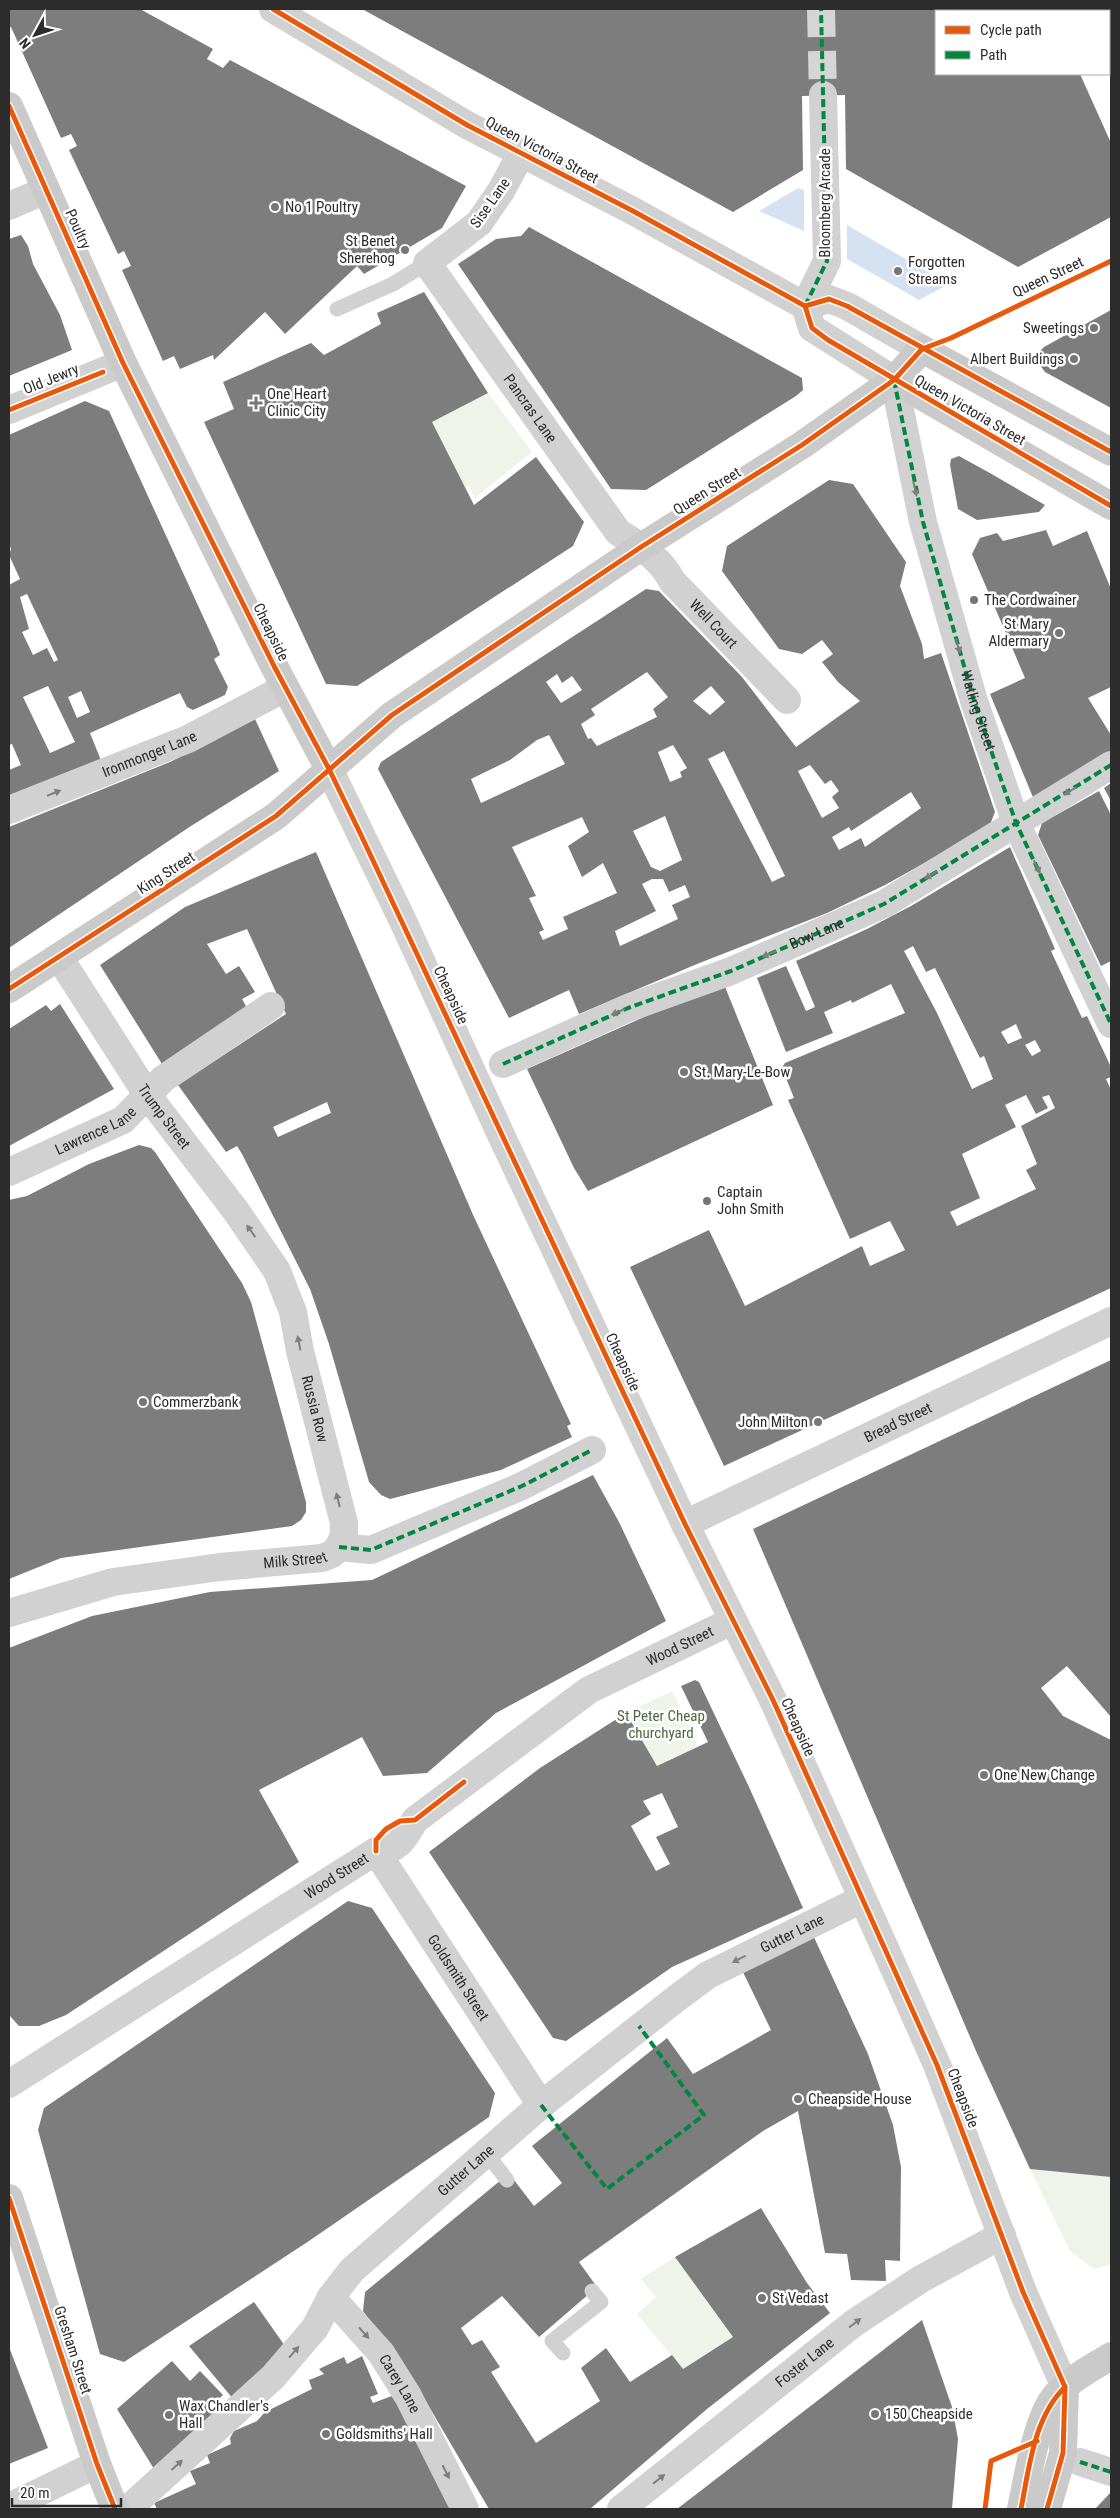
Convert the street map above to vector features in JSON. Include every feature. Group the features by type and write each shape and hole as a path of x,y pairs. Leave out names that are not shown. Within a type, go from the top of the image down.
{"street":[{"name":"Queen Victoria Street","path":"273,9 428,103 521,154 633,211 805,306 812,328 894,380 1111,506"},
{"name":"Bloomberg Arcade","path":"805,306 827,261 824,96"},
{"name":"Poultry","path":"9,106 124,363"},
{"name":"Sise Lane","path":"427,263 479,223 501,191 521,154"},
{"path":"9,206 46,190"},
{"name":"Pancras Lane","path":"427,263 618,532 641,547"},
{"name":"Queen Victoria Street","path":"805,306 829,299 847,306 1111,452"},
{"name":"Queen Street","path":"329,769 392,716 641,547 787,455 894,380 922,349"},
{"name":"Old Jewry","path":"9,410 124,363"},
{"name":"Cheapside","path":"124,363 285,688 329,769 402,919 501,1135 685,1524 772,1700 937,2065 1023,2292 1065,2387 1063,2454 1048,2509"},
{"name":"Watling Street","path":"894,380 911,470 933,557 974,701 1016,823 1111,1024"},
{"name":"Well Court","path":"641,547 666,569 672,581 786,700"},
{"name":"Ironmonger Lane","path":"9,810 188,739 285,688"},
{"name":"Bow Lane","path":"503,1064 628,1008 730,970 884,904 1111,765"},
{"name":"King Street","path":"9,989 276,816 329,769"},
{"name":"Trump Street","path":"59,957 148,1096 236,1211 277,1271"},
{"name":"Lawrence Lane","path":"9,1172 123,1120 163,1080 271,1006"},
{"name":"Russia Row","path":"277,1271 293,1312 300,1351 344,1523 344,1535 339,1547"},
{"name":"Bread Street","path":"685,1524 1111,1321"},
{"name":"Milk Street","path":"9,1613 113,1582 220,1566 322,1558 332,1554 339,1547 371,1550 522,1486 592,1450"},
{"name":"Wood Street","path":"9,2084 376,1850 389,1851 404,1838 414,1820 590,1690 732,1621"},
{"name":"Goldsmith Street","path":"376,1850 541,2105"},
{"name":"Gutter Lane","path":"128,2509 273,2377 315,2328 330,2297 352,2270 541,2105 639,2026 708,1975 862,1899"},
{"name":"Gresham Street","path":"9,2198 97,2464 115,2509"},
{"name":"Foster Lane","path":"621,2509 854,2323 921,2279 1002,2235"},
{"name":"Carey Lane","path":"330,2297 381,2353 408,2396 465,2509"},
{"path":"1021,2509 1030,2465 1045,2415 1053,2399 1065,2387 1111,2356"},
{"path":"1080,2462 1111,2472"},
{"path":"9,2508 97,2464"}],"lane":[{"path":"337,309 393,284 427,263"},
{"path":"487,2154 508,2180"},
{"path":"563,2353 552,2340 601,2302 592,2291"}],"green space":[{"path":"488,393 532,452 475,498 469,486 465,487 432,422"},
{"name":"St Peter Cheap churchyard","path":"672,1691 698,1746 657,1766 626,1713"},
{"path":"1030,2169 1111,2177 1111,2264 1094,2269 1070,2251"},
{"path":"675,2257 733,2337 683,2369 637,2314 656,2297 641,2279"}],"water":[{"path":"798,188 804,190 804,231 759,211"},
{"name":"Forgotten Streams","path":"847,225 949,284 919,300 847,259"}],"building":[{"name":"No 1 Poultry","path":"9,9 140,9 213,49 207,59 223,68 230,60 466,186 442,228 364,274 357,266 285,334 265,312 214,360 213,355 180,369 174,356 163,361 122,270 131,266 124,251 118,254 69,150 77,146 71,134 61,138 11,27 9,28"},
{"path":"362,9 1057,9 935,10 935,75 1080,75 1111,143 1111,217 1018,267 846,169 845,95 802,96 803,170 733,212"},
{"path":"529,227 802,378 803,390 646,490 611,489 458,264 496,239 521,236"},
{"path":"21,235 28,246 33,264 60,315 72,350 9,376 9,239"},
{"path":"424,292 488,393 432,422 474,505 536,457 584,522 573,546 357,686 326,684 204,422 234,409 223,382 311,343 324,355 381,324 377,313"},
{"name":"Sweetings","path":"1111,310 1111,408 1045,372 1037,361 1038,353 1044,347"},
{"path":"85,401 109,411 217,647 220,655 214,659 228,687 225,695 193,710 187,707 180,693 90,733 102,763 9,801 9,770 21,765 12,744 9,745 9,585 20,579 9,555 11,549 9,544 9,435","holes":["27,594 58,660 54,662 47,648 33,655 22,632 29,629 20,597","48,686 75,742 50,753 23,697","81,691 90,712 77,718 68,697"]},
{"path":"959,456 1045,505 1039,512 977,520 958,509 950,465 951,459"},
{"path":"829,480 853,484 906,562 900,586 922,644 924,659 941,653 995,812 989,827 885,885 827,913 697,964 579,1014 569,990 509,1018 378,769 381,762 646,589 659,591 742,677 796,747 860,701 838,682 822,662 833,654 822,640 802,654 779,649 722,571 727,546","holes":["647,672 668,697 653,709 657,717 597,746 591,738 588,739 581,724 595,715 591,709","557,674 562,683 572,676 582,690 561,703 546,682","711,686 725,702 710,715 693,701","549,735 565,764 481,803 471,779 510,760 537,740","673,745 687,768 680,772 682,777 670,782 658,752","724,751 785,876 772,882 708,759","810,765 825,784 831,780 839,791 832,797 839,808 822,818 798,771","911,792 921,808 865,847 861,838 839,850 832,837 849,827 851,831","665,816 682,860 660,871 651,867 633,831","582,817 589,832 568,846 582,877 603,863 617,893 563,917 568,929 543,940 539,932 544,930 529,898 536,896 512,847","652,879 663,879 669,892 685,885 690,897 672,905 678,919 620,946 615,931 656,911 642,884"]},
{"name":"St Mary Aldermary","path":"1046,530 1053,546 1087,531 1111,589 1111,687 1088,698 1111,735 1111,760 1035,802 990,694 1025,678 972,554 980,538 997,533 1003,541"},
{"path":"255,719 279,771 191,826 9,948 9,827 170,762"},
{"path":"1111,783 1111,801 1104,788"},
{"path":"1099,791 1111,815 1111,961 1101,966 1038,835 1042,823"},
{"path":"1010,847 1055,949 1051,951 1082,1018 1087,1016 1111,1067 1111,1077 1106,1079 1111,1090 1111,1288 724,1466 630,1267 709,1230 745,1306 862,1246 870,1266 905,1250 890,1221 850,1239 788,1100 794,1098 782,1068 785,1063 905,1013 891,984 852,1003 851,1000 824,1012 833,1033 786,1052 757,978 786,966 806,1011 815,1007 796,961 867,929 911,906","holes":["913,946 926,972 935,968 980,1058 984,1056 993,1079 972,1089 937,1013 904,951","1016,1024 1022,1038 1008,1044 1001,1032","1035,1040 1041,1051 1032,1056 1025,1045","1026,1095 1036,1114 1048,1108 1042,1097 1049,1095 1055,1108 1021,1126 1037,1164 1026,1170 1036,1189 957,1226 950,1212 980,1198 962,1154 1016,1127 1005,1105"]},
{"path":"316,852 474,1217 571,1424 567,1426 572,1437 501,1470 390,1499 381,1495 369,1482 329,1344 310,1289 237,1146 226,1152 178,1085 286,1014 247,929 207,944 226,974 239,966 255,992 242,999 247,1008 162,1064 100,965 185,907","holes":["327,1102 331,1113 278,1137 273,1127"]},
{"name":"St. Mary-Le-Bow","path":"723,982 773,1105 588,1191 574,1168 527,1069"},
{"path":"60,1004 114,1089 9,1146 9,1029 46,1005 51,1011"},
{"name":"Commerzbank","path":"139,1145 151,1148 155,1152 242,1283 251,1302 306,1502 306,1512 301,1520 292,1526 61,1558 9,1579 9,1200 27,1196 89,1164"},
{"name":"One New Change","path":"1111,1360 1111,1717 1067,1666 1041,1688 1063,1716 1111,1740 1111,2177 1030,2169 976,2051 753,1529"},
{"path":"593,1475 619,1522 666,1621 496,1713 427,1773 383,1776 362,1737 259,1790 299,1862 66,2015 39,2026 19,2026 9,2015 9,1648 92,1616 210,1592 372,1580"},
{"path":"695,1680 699,1682 749,1787 803,1908 672,1967 566,2041 553,2038 429,1852 540,1768 626,1713 657,1766 708,1742 681,1686","holes":["662,1793 678,1827 656,1837 670,1864 656,1871 631,1826 651,1814 643,1801"]},
{"path":"348,1901 372,1908 495,2093 489,2117 309,2241 124,2362 100,2354 38,2130 44,2108"},
{"path":"812,1933 868,2054 893,2125 901,2167 900,2261 885,2260 886,2281 851,2280 847,2254 825,2253 798,2111 763,2131 579,2262 597,2287 539,2337 502,2296 461,2328 472,2345 482,2340 500,2367 491,2372 536,2443 600,2401 581,2368 606,2348 630,2382 672,2355 683,2369 733,2337 675,2257 761,2208 807,2283 830,2313 707,2409 590,2509 489,2509 414,2381 363,2311 365,2292 501,2180 514,2180 534,2206 562,2183 532,2146 667,2038 693,2074 771,2030 741,1968"},
{"path":"254,2302 285,2346 234,2400 189,2346"},
{"name":"150 Cheapside","path":"922,2320 952,2407 958,2439 952,2509 677,2509"},
{"path":"9,2347 48,2448 9,2464"},
{"name":"Goldsmiths' Hall","path":"362,2356 378,2394 370,2397 373,2403 400,2393 454,2509 157,2509 154,2503 196,2484 190,2471 210,2463 207,2455 231,2444 230,2438 234,2431 257,2421 265,2412 312,2389 309,2380 324,2374 319,2369 344,2357 347,2364"},
{"name":"Wax Chandler's Hall","path":"172,2361 190,2381 200,2371 223,2395 213,2404 219,2409 154,2469 117,2409"},
{"path":"1111,2492 1111,2509 1095,2509"}],"tunnel":[{"path":"821,9 823,95"}],"marked path":[{"path":"805,306 827,261 821,9"},
{"path":"894,380 923,522 974,701 1016,823 1111,1024"},
{"path":"503,1064 628,1008 731,971 884,904 1111,765"},
{"path":"339,1547 371,1550 522,1486 592,1450"},
{"path":"541,2105 607,2189 704,2115 639,2026"},
{"path":"1080,2462 1111,2472"}],"cycle path":[{"path":"273,9 467,125 633,211 805,306 812,328 828,340 1111,506"},
{"path":"9,106 123,363 274,666 329,769 685,1524 773,1700 937,2065 1023,2292 1065,2387 1063,2453 1047,2509"},
{"path":"9,989 276,816 392,715 641,547 802,445 894,380 922,349 951,338 1111,261"},
{"path":"805,306 829,299 847,306 1111,452"},
{"path":"9,410 103,372"},
{"path":"376,1851 376,1840 386,1829 400,1821 415,1820 464,1782"},
{"path":"9,2198 97,2464 115,2509"},
{"path":"1021,2509 1034,2444 1046,2413 1065,2387"},
{"path":"985,2509 991,2461 1037,2441"}],"place":[{"name":"No 1 Poultry","path":"275,207"},
{"name":"St Benet Sherehog","path":"405,250"},
{"name":"Forgotten Streams","path":"898,271"},
{"name":"Sweetings","path":"1094,328"},
{"name":"Albert Buildings","path":"1074,359"},
{"name":"One Heart Clinic City","path":"256,403"},
{"name":"The Cordwainer","path":"974,600"},
{"name":"St Mary Aldermary","path":"1059,633"},
{"name":"St. Mary-Le-Bow","path":"684,1072"},
{"name":"Captain John Smith","path":"707,1201"},
{"name":"Commerzbank","path":"143,1402"},
{"name":"John Milton","path":"818,1422"},
{"name":"One New Change","path":"984,1775"},
{"name":"Cheapside House","path":"798,2099"},
{"name":"St Vedast","path":"762,2298"},
{"name":"150 Cheapside","path":"875,2414"},
{"name":"Wax Chandler's Hall","path":"169,2415"},
{"name":"Goldsmiths' Hall","path":"326,2434"}]}
